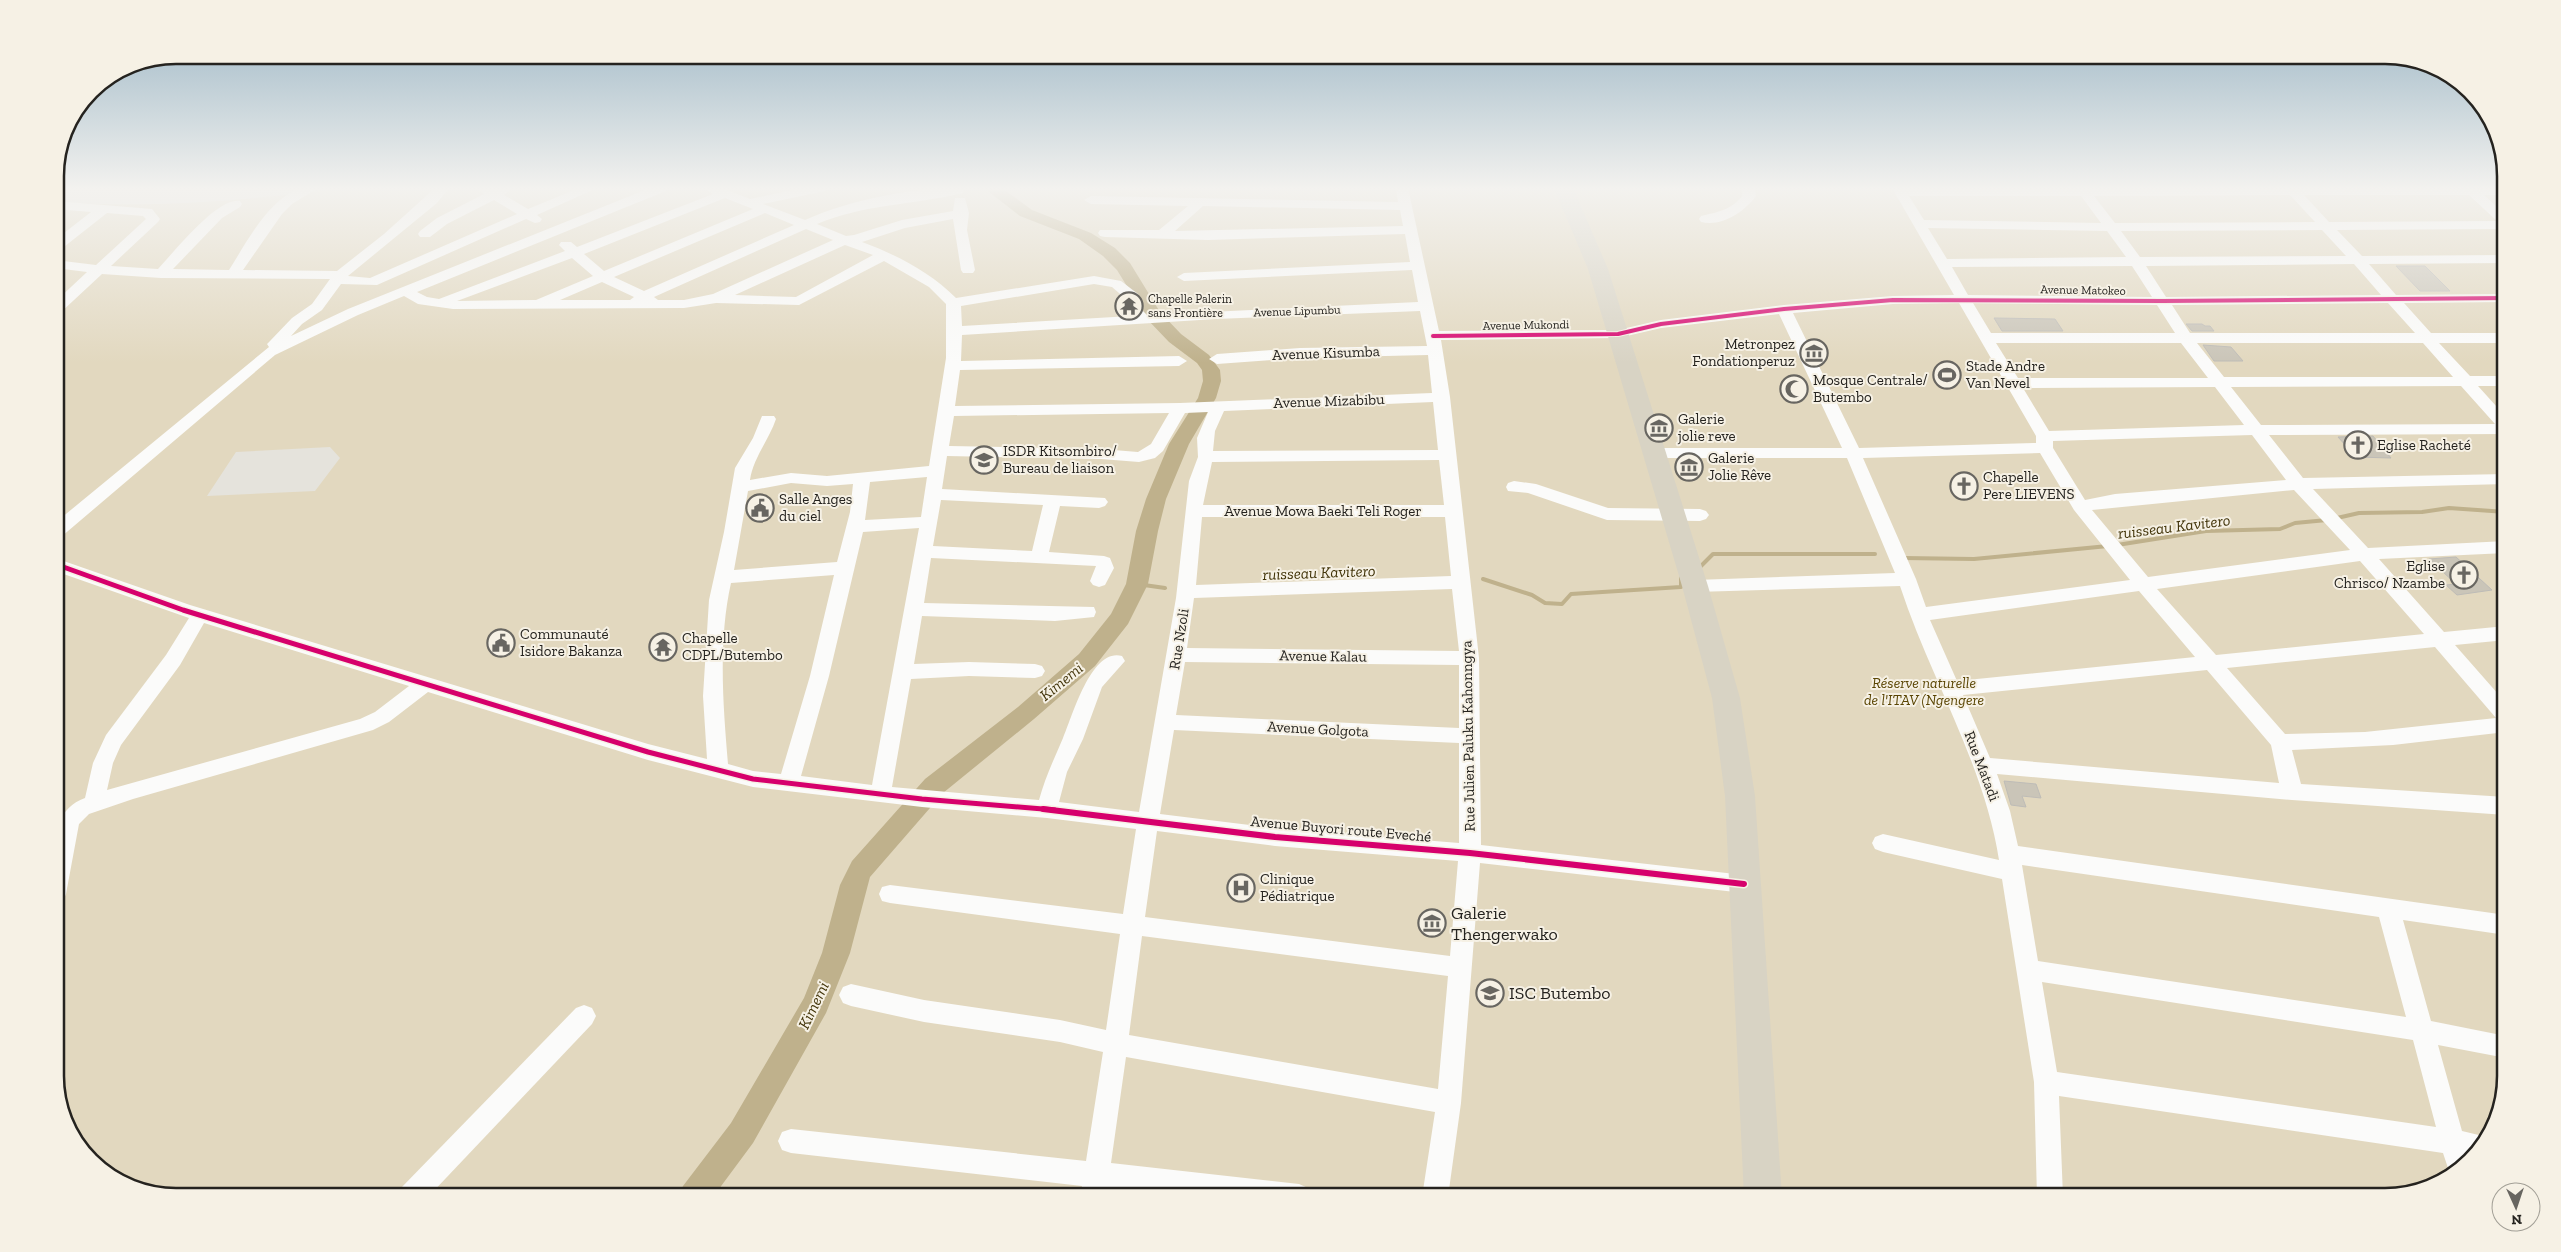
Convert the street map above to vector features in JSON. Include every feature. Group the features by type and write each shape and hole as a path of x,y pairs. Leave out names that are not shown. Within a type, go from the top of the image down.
{"highway":[{"path":"1588,246 1598,269 1616,326 1695,586 1726,698 1740,796 1762,1188"}],"street":[{"path":"64,301 122,246"},
{"path":"161,274 187,246"},
{"path":"234,273 251,246"},
{"path":"64,524 270,352 297,321 317,307 338,277 377,246"},
{"path":"64,265 96,270 161,274 234,273 338,277 372,282 451,246"},
{"path":"270,352 353,312 515,246"},
{"path":"568,246 602,277 644,296 656,306"},
{"path":"434,304 588,246"},
{"path":"535,306 675,246"},
{"path":"630,306 644,296 756,246"},
{"path":"716,298 830,246"},
{"path":"861,246 884,255 944,292 953,302 955,331 934,494 912,609 881,793"},
{"path":"963,246 968,270"},
{"name":"Rue Julien Paluku Kahonngya","path":"1414,246 1434,343 1442,397 1452,511 1469,658 1470,854 1462,968 1449,1103 1436,1188"},
{"path":"1933,246 2080,506 2143,584 2280,742 2292,792"},
{"path":"2124,246 2163,301 2187,340 2298,484 2364,554 2438,641 2497,706"},
{"path":"2345,246 2497,418"},
{"path":"405,291 423,302 434,304 656,306 684,304 716,298 799,300 884,255"},
{"path":"1942,263 2497,259"},
{"path":"1184,277 1417,266"},
{"path":"953,302 1048,286 1106,280 1116,284 1134,297 1136,313 1143,319"},
{"name":"Avenue Matokeo","path":"1661,324 1835,303 1963,298 2163,301 2497,298"},
{"name":"Avenue Lipumbu","path":"955,331 1143,319 1426,306"},
{"name":"Rue Matadi","path":"1784,309 1853,453 1907,579 1920,615 1983,765 1999,811 2010,863 2046,1082 2050,1188"},
{"name":"Avenue Mukondi","path":"1434,343 1616,326 1661,324"},
{"path":"1986,338 2187,340 2497,338"},
{"name":"Avenue Kisumba","path":"1217,359 1434,343"},
{"path":"952,366 1179,361"},
{"path":"2012,383 2497,382"},
{"name":"Avenue Mizabibu","path":"946,411 1182,407 1442,397"},
{"name":"Rue Nzoli","path":"1095,1186 1118,1044 1132,926 1177,655 1186,592 1194,510 1201,468 1206,457 1204,447 1207,432 1217,406"},
{"path":"940,452 1101,454 1139,457 1148,454 1157,447 1182,407"},
{"path":"718,770 713,688 718,600 733,532 743,468 764,432 768,419"},
{"path":"1654,453 1853,453 2256,430 2497,428"},
{"path":"1206,457 1448,454"},
{"path":"739,486 791,478 827,481 937,471"},
{"path":"789,783 808,725 854,527 862,488 862,478"},
{"path":"2080,506 2115,500 2298,484 2497,478"},
{"path":"1514,488 1530,488 1607,514 1672,513 1700,515"},
{"path":"934,494 1099,502"},
{"path":"1040,558 1053,500"},
{"name":"Avenue Mowa Baeki Teli Roger","path":"1194,510 1452,511"},
{"path":"854,527 929,522"},
{"path":"1920,615 2364,554 2497,547"},
{"path":"923,552 1084,559 1104,562 1105,568 1099,582"},
{"name":"Avenue Buyori route Eveché","path":"64,567 200,615 427,682 577,730 753,779 881,793 906,798 1047,809 1275,837 1470,854 1744,884"},
{"path":"724,577 845,568"},
{"path":"1695,586 1907,579"},
{"path":"1186,592 1460,582"},
{"path":"912,609 1055,614 1087,612"},
{"path":"94,803 103,763 113,741 174,660 200,615"},
{"path":"1951,689 2497,634"},
{"name":"Avenue Kalau","path":"1177,655 1469,658"},
{"path":"1047,809 1057,772 1073,739 1094,684 1115,661"},
{"path":"902,672 1034,671"},
{"path":"64,840 69,822 74,814 94,803 366,725 382,717 427,682"},
{"name":"Avenue Golgota","path":"1165,722 1470,736"},
{"path":"2280,742 2324,742 2428,734 2497,725"},
{"path":"1983,765 2292,792 2497,805"},
{"path":"1883,843 1942,858 2010,863 2388,907 2497,924"},
{"path":"890,894 1462,968"},
{"path":"2388,907 2420,1030 2458,1161"},
{"path":"2028,970 2420,1030 2497,1045"},
{"path":"851,995 924,1011 956,1014 1060,1032 1449,1103"},
{"path":"419,1188 584,1016"},
{"path":"2046,1082 2224,1110 2473,1145"},
{"path":"791,1142 1095,1186 1132,1188"}],"green space":[{"name":"Réserve naturelle de l'ITAV (Ngengere","path":"64,246 2497,246 2496,1090 2486,1126 2469,1150 2459,1160 2435,1177 2421,1182 2385,1188 176,1188 147,1184 126,1177 102,1160 92,1150 75,1126 66,1098 64,1083","holes":["330,447 340,458 315,491 207,496 236,452"]}],"building":[{"path":"2396,266 2425,266 2450,291 2420,291"},
{"path":"1994,318 2055,319 2063,331 2002,331"},
{"path":"2186,324 2210,326 2214,331 2192,331"},
{"path":"2203,345 2231,347 2243,361 2214,361"},
{"name":"Eglise Racheté","path":"2373,436 2391,458 2356,457 2338,437"},
{"name":"Eglise Chrisco/ Nzambe","path":"2456,557 2492,590 2457,595 2446,585 2456,584 2429,559"},
{"path":"2004,781 2036,784 2041,798 2022,796 2026,807 2011,805"}],"waterway":[{"name":"Kimemi","path":"701,1188 742,1133 816,1004 836,953 853,885 861,869 934,786 1026,713 1087,660 1120,618 1137,584 1147,531 1156,499 1179,444 1207,398 1212,381 1211,370 1203,359 1175,338 1153,315 1124,267 1101,246"},
{"name":"ruisseau Kavitero","path":"2337,518 2359,513 2422,512 2449,508 2497,511"},
{"name":"ruisseau Kavitero","path":"2117,545 2206,531 2280,529 2295,523 2327,520"},
{"name":"ruisseau Kavitero","path":"1903,558 1974,559 2108,546"},
{"name":"ruisseau Kavitero","path":"1698,569 1713,554 1875,554"},
{"name":"ruisseau Kavitero","path":"1483,579 1532,595 1545,603 1562,604 1571,594 1681,587 1681,578"},
{"name":"ruisseau Kavitero","path":"1137,584 1165,588"}],"cycle path":[{"path":"1433,336 1618,334 1661,324 1784,309 1893,300 2163,301 2497,298"},
{"path":"64,567 183,610 648,752 753,779 922,799 1047,809 1275,837 1470,853 1744,884"}],"place":[{"name":"Chapelle Palerin sans Frontière","path":"1129,306"},
{"name":"Metronpez Fondationperuz","path":"1814,353"},
{"name":"Stade Andre Van Nevel","path":"1947,375"},
{"name":"Mosque Centrale/ Butembo","path":"1794,389"},
{"name":"Galerie jolie reve","path":"1659,428"},
{"name":"Eglise Racheté","path":"2358,445"},
{"name":"ISDR Kitsombiro/ Bureau de liaison","path":"984,460"},
{"name":"Galerie Jolie Rêve","path":"1689,467"},
{"name":"Chapelle Pere LIEVENS","path":"1964,486"},
{"name":"Salle Anges du ciel","path":"760,508"},
{"name":"Eglise Chrisco/ Nzambe","path":"2464,575"},
{"name":"Communauté Isidore Bakanza","path":"501,643"},
{"name":"Chapelle CDPL/Butembo","path":"663,647"},
{"name":"Clinique Pédiatrique","path":"1241,888"},
{"name":"Galerie Thengerwako","path":"1432,923"},
{"name":"ISC Butembo","path":"1490,993"}]}
